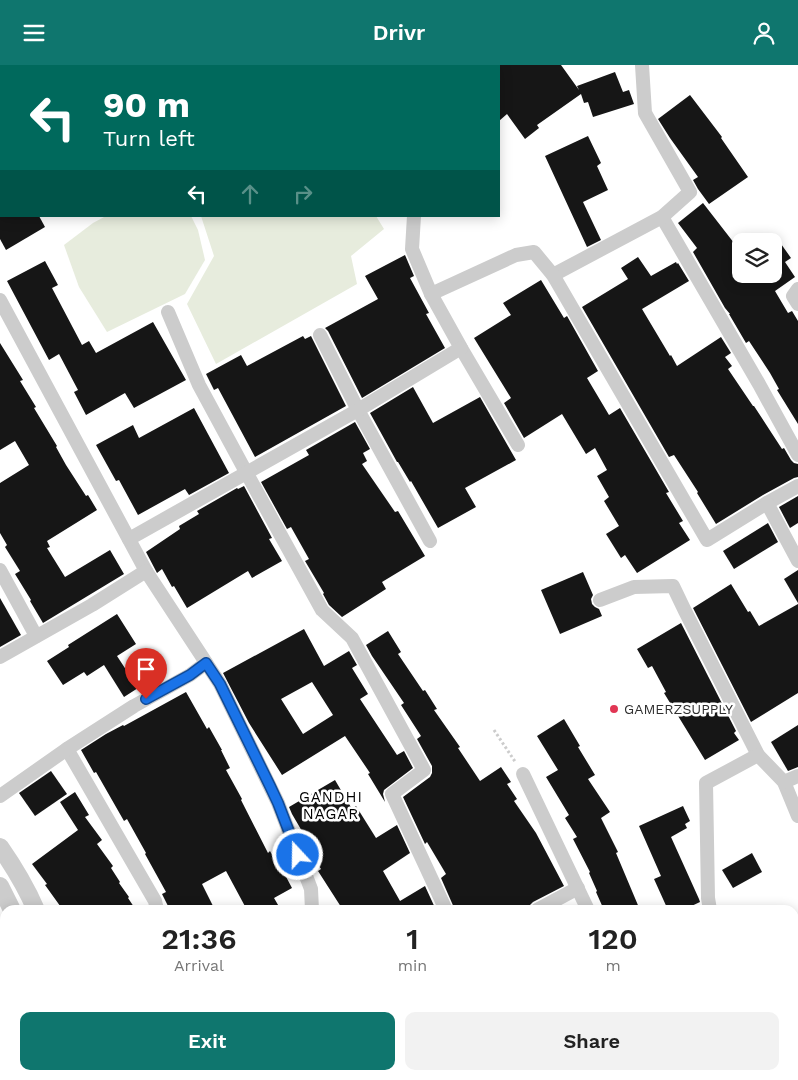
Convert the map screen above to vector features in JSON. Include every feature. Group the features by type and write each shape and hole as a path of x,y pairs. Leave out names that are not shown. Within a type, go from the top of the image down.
{"street":[{"path":"552,275 662,217 690,192 645,113 642,65"},
{"path":"414,217 412,249 430,294 518,445"},
{"path":"662,217 798,455"},
{"path":"430,294 516,255 534,252 552,275 707,540 798,486"},
{"path":"798,289 793,296 798,304"},
{"path":"0,300 146,571 220,684 278,803 311,889 312,905"},
{"path":"168,312 200,385 322,610 352,638 424,770 392,794 444,905"},
{"path":"320,335 358,410 430,541"},
{"path":"129,539 358,410 461,349"},
{"path":"767,503 798,561"},
{"path":"0,570 36,636"},
{"path":"0,657 92,605 146,571"},
{"path":"600,600 634,587 673,586 758,755 784,782 798,816"},
{"path":"0,797 67,749 134,705 190,675 206,663"},
{"path":"67,749 156,905"},
{"path":"709,905 706,783 758,755"},
{"path":"523,774 586,905"},
{"path":"784,782 798,776"},
{"path":"0,847 16,870 34,905"},
{"path":"0,886 10,905"},
{"path":"546,905 578,888"}],"path":[{"path":"494,730 523,774"}],"shaded area":[{"path":"104,217 192,217 198,230 205,260 185,294 107,332 79,287 64,245"},
{"path":"201,217 377,217 384,229 351,256 357,284 216,364 187,304 214,256"}],"building":[{"path":"500,65 561,65 579,90 577,86 615,72 623,92 629,90 634,104 593,117 588,102 584,103 581,94 537,125 539,128 525,139 507,114 500,120"},
{"path":"690,95 722,137 748,177 709,204 693,180 698,177 658,119"},
{"path":"588,136 601,163 597,166 608,190 583,202 601,240 587,247 545,156"},
{"path":"703,203 732,240 732,283 782,283 782,245 791,258 785,262 795,277 775,291 788,313 792,311 798,321 798,424 777,390 779,389 770,373 749,341 746,343 725,308 693,252 697,248 678,223"},
{"path":"0,217 40,217 45,227 6,250 0,239"},
{"path":"405,255 414,276 410,278 429,313 426,314 445,348 362,398 325,328 378,299 365,276"},
{"path":"638,257 651,276 676,262 689,281 642,309 677,366 721,337 731,353 725,357 732,366 728,369 782,449 784,448 791,460 798,464 798,477 763,495 716,524 674,455 669,457 582,307 628,279 621,268"},
{"path":"45,261 58,285 52,288 82,345 89,341 96,353 153,322 186,380 134,408 125,393 86,415 74,392 78,390 59,354 49,360 7,281"},
{"path":"541,280 564,318 567,316 598,371 587,378 609,415 620,408 669,492 666,493 683,521 679,523 690,540 637,573 625,555 621,558 606,534 619,526 604,501 609,497 597,476 607,470 595,448 586,454 562,414 524,438 504,403 511,398 474,338 511,315 503,303"},
{"path":"303,336 305,339 311,336 346,406 255,457 218,388 214,390 206,374 241,355 247,366"},
{"path":"0,343 23,380 20,381 36,407 34,408 66,465 97,510 47,541 50,547 47,548 65,577 110,550 124,574 43,623 15,574 20,571 5,547 7,545 0,533 0,483 29,465 15,441 0,450"},
{"path":"413,387 433,423 480,397 516,460 465,488 476,507 438,528 411,481 397,462 370,413"},
{"path":"194,408 229,473 189,495 185,489 138,515 119,480 116,481 96,445 133,425 139,438"},
{"path":"355,422 370,449 363,453 367,461 362,464 395,512 398,511 425,556 382,582 386,589 342,617 329,605 305,561 309,559 291,527 287,529 261,482 309,455 306,450"},
{"path":"244,486 272,538 269,539 282,561 252,578 248,571 187,608 162,569 157,573 146,552 180,529 179,526 199,514 197,511 237,488"},
{"path":"798,496 798,523 790,528 779,507"},
{"path":"768,523 778,542 734,569 723,551"},
{"path":"798,570 798,603 784,579"},
{"path":"583,572 593,595 591,599 592,604 599,609 602,616 560,634 541,590"},
{"path":"731,584 759,626 798,604 798,693 751,722 693,608"},
{"path":"0,598 21,635 0,647"},
{"path":"117,614 136,644 117,656 138,688 124,697 104,665 87,676 84,672 63,685 47,661 69,647 68,645"},
{"path":"681,623 739,740 705,760 664,693 666,692 652,666 648,668 637,649"},
{"path":"304,629 324,666 349,651 357,665 352,668 368,694 360,699 397,755 404,751 413,768 384,790 385,802 368,774 370,773 345,736 282,775 249,723 223,673","holes":["312,682 333,715 303,734 281,699"]},
{"path":"388,631 401,652 398,654 423,691 425,690 437,709 434,710 460,747 458,748 480,781 501,767 511,782 507,784 517,799 514,801 536,833 564,886 530,905 453,905 441,878 446,874 427,842 425,844 403,797 430,777 432,766 417,739 421,736 401,705 404,703 366,645"},
{"path":"186,692 207,729 209,727 222,750 230,768 226,770 268,853 270,851 292,888 274,898 278,905 244,905 226,871 202,884 212,905 168,905 162,894 166,892 146,853 127,819 124,821 81,750 106,734"},
{"path":"564,719 595,775 588,779 610,812 601,818 618,852 616,853 638,905 602,905 590,872 573,839 577,837 565,818 569,815 546,777 558,770 537,736"},
{"path":"798,725 798,767 788,771 771,742"},
{"path":"51,771 67,794 35,816 19,793"},
{"path":"335,780 352,809 356,806 376,838 397,825 410,853 383,871 400,901 425,886 434,905 340,905 318,871 321,869 302,841 306,838 289,807"},
{"path":"75,792 89,815 85,817 102,840 97,844 113,866 111,868 133,905 59,905 45,885 47,884 32,864 78,830 60,802"},
{"path":"683,806 690,821 685,824 687,828 671,837 700,902 694,905 666,905 654,879 661,876 639,826"},
{"path":"752,853 762,872 733,888 722,870"}],"place":[{"name":"GAMERZSUPPLY","path":"614,709"}],"district":[{"name":"GANDHI NAGAR","path":"331,806"}],"route":[{"path":"146,699 190,675 206,663 220,684 270,786 298,855"}]}
